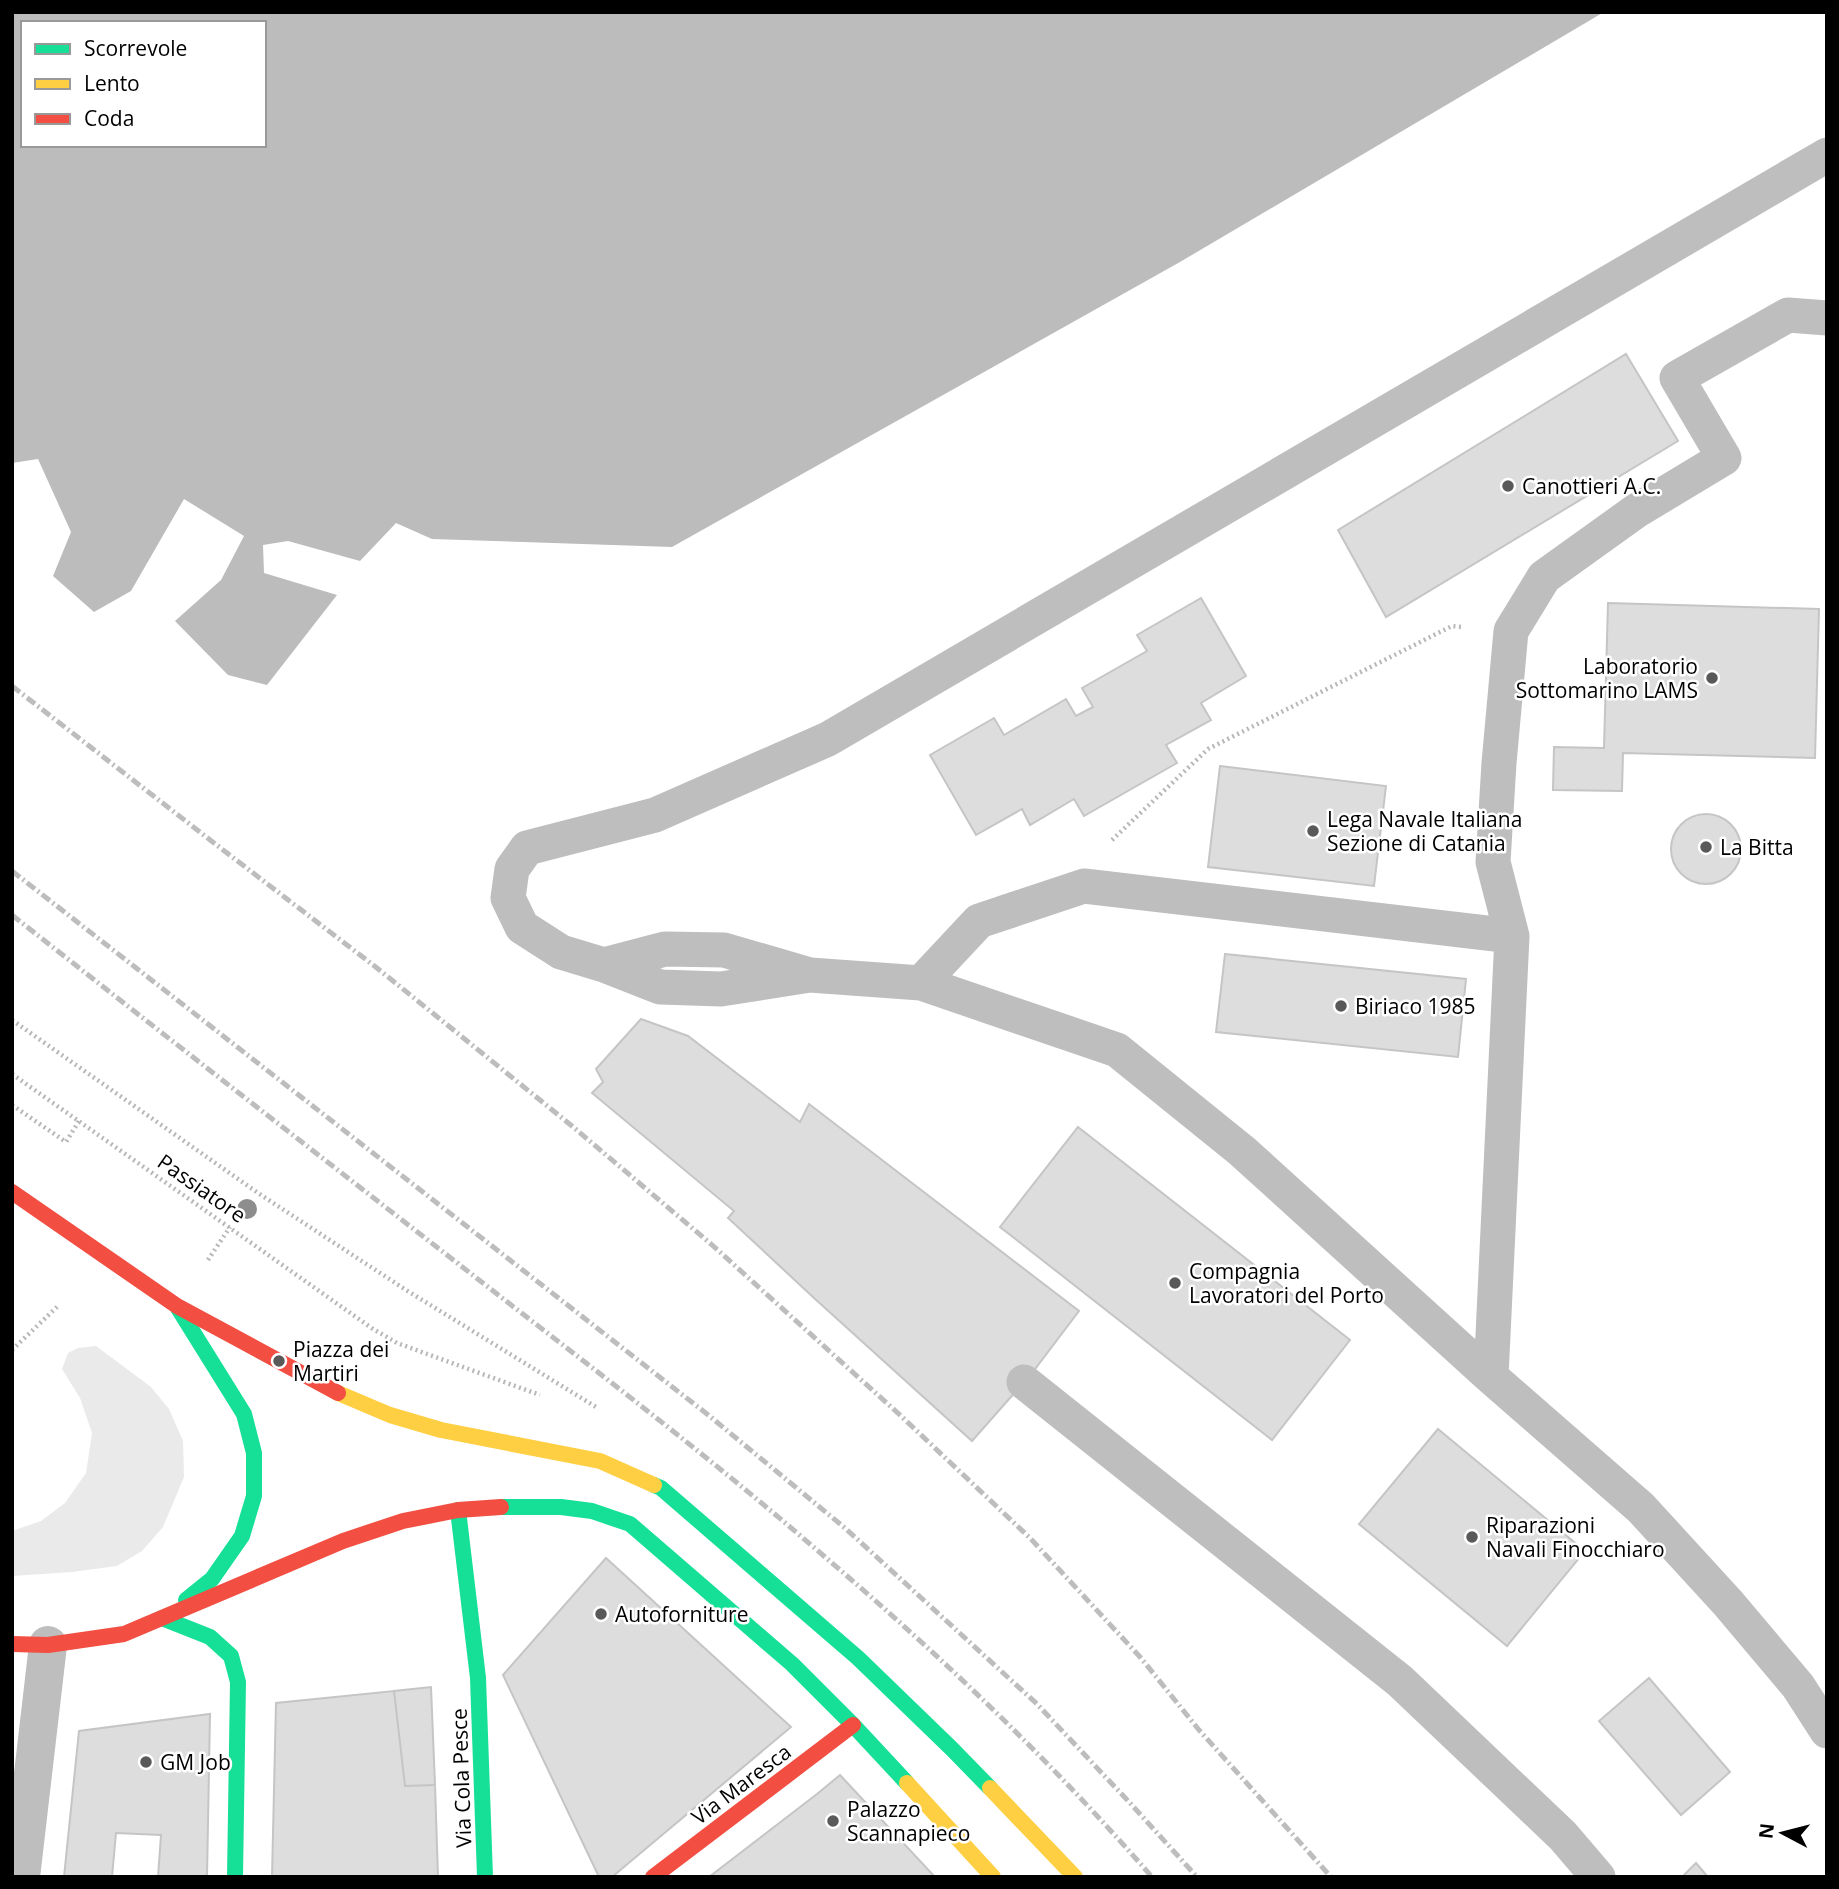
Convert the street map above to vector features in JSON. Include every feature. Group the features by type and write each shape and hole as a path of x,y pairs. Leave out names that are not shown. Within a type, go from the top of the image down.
{"main road":[{"path":"12,1192 177,1306 348,1398 390,1415 441,1430 600,1461 661,1488 858,1658 952,1749 1075,1877"},
{"path":"162,1618 212,1579 242,1536 254,1496 254,1453 244,1414 177,1306"},
{"path":"30,1644 124,1634 343,1541 403,1521 458,1510 521,1506 592,1511 630,1524 792,1664 853,1725 993,1877"},
{"name":"Via Cola Pesce","path":"458,1510 478,1678 485,1877"},
{"path":"162,1618 210,1637 231,1656 238,1682 235,1877"},
{"name":"Via Maresca","path":"653,1877 853,1725"}],"street":[{"path":"21,1877 38,1738 30,1644"}],"lane":[{"path":"1827,155 828,739 655,815 527,848 512,869 508,898 522,927 561,951 604,965 665,949 724,950 810,975 921,982 1117,1050 1242,1150 1491,1377 1641,1508 1728,1603 1798,1686 1827,1731"},
{"path":"1491,1377 1512,936 1493,862 1511,631 1544,576 1636,512 1724,457 1677,379 1788,315 1827,318"},
{"path":"921,982 979,921 1084,886 1512,936"},
{"path":"1024,1382 1400,1681 1563,1836 1598,1877"}],"path":[{"path":"1111,841 1208,749 1452,626 1511,631"},
{"path":"12,1020 303,1223 603,1412"},
{"name":"Passiatore","path":"12,1073 373,1329 397,1343 550,1398"},
{"path":"12,1105 66,1142 79,1121"},
{"path":"208,1260 230,1227"},
{"path":"12,1350 59,1306"}],"shaded area":[{"path":"12,12 1604,12 1180,262 672,547 432,539 396,523 360,561 288,541 263,545 264,573 337,595 267,685 228,675 175,621 221,580 244,536 184,499 131,591 94,612 53,576 71,532 38,459 12,463"},
{"path":"96,1346 151,1387 169,1409 183,1441 184,1477 163,1527 142,1551 117,1566 12,1576 12,1531 41,1521 65,1503 86,1473 92,1433 80,1398 62,1369 68,1353 78,1348"}],"building":[{"name":"Canottieri A.C.","path":"1626,354 1678,441 1386,617 1338,530"},
{"path":"1201,598 1246,676 1201,703 1211,720 1166,745 1177,763 1084,816 1074,799 1030,825 1022,809 976,835 930,755 994,718 1004,735 1066,699 1076,716 1093,707 1082,688 1147,651 1137,635"},
{"name":"Laboratorio Sottomarino LAMS","path":"1608,603 1819,609 1815,758 1623,753 1622,791 1553,790 1554,747 1604,748"},
{"path":"1220,766 1386,786 1374,886 1208,867"},
{"path":"1706,814 1731,824 1741,849 1731,874 1706,884 1681,874 1671,849 1681,824"},
{"name":"Biriaco 1985","path":"1225,954 1466,979 1458,1057 1216,1032"},
{"path":"641,1019 688,1036 800,1122 809,1104 1079,1311 1032,1373 972,1441 728,1218 734,1211 592,1093 603,1082 596,1069"},
{"name":"Compagnia Lavoratori del Porto","path":"1078,1127 1350,1340 1272,1440 1000,1227"},
{"name":"Riparazioni Navali Finocchiaro","path":"1438,1429 1585,1551 1507,1646 1359,1524"},
{"path":"606,1558 791,1727 612,1877 599,1877 503,1675"},
{"path":"1649,1678 1730,1772 1681,1815 1599,1721"},
{"path":"431,1687 435,1785 405,1786 394,1691"},
{"path":"394,1691 405,1786 435,1785 438,1877 272,1877 276,1703"},
{"path":"210,1714 207,1877 158,1877 161,1835 116,1833 112,1877 64,1877 79,1731"},
{"name":"Palazzo Scannapieco","path":"840,1775 935,1877 709,1877 817,1794"},
{"path":"1696,1863 1708,1877 1682,1877"}],"railway":[{"path":"12,686 377,968 572,1126 711,1244 900,1415 1030,1538 1141,1658 1199,1730 1331,1877"},
{"path":"12,871 707,1414 845,1528 1037,1704 1197,1877"},
{"path":"12,915 633,1399 787,1525 868,1594 995,1711 1075,1792 1152,1877"}],"traffic: fast":[{"path":"178,1308 244,1414 254,1453 254,1496 242,1536 212,1579 186,1600"},
{"path":"654,1485 661,1488 858,1658 990,1788"},
{"path":"501,1507 561,1507 592,1511 630,1524 792,1664 907,1783"},
{"path":"458,1510 478,1678 485,1877"},
{"path":"162,1618 210,1637 231,1656 238,1682 235,1877"}],"traffic: slow":[{"path":"338,1393 390,1415 441,1430 600,1461 654,1485"},
{"path":"907,1783 993,1877"},
{"path":"990,1788 1075,1877"}],"traffic: jam":[{"path":"12,1192 177,1306 338,1393"},
{"path":"12,1644 48,1645 124,1634 343,1541 403,1521 458,1510 501,1507"},
{"path":"653,1877 853,1725"}],"place":[{"name":"Canottieri A.C.","path":"1508,486"},
{"name":"Laboratorio Sottomarino LAMS","path":"1712,678"},
{"name":"Lega Navale Italiana Sezione di Catania","path":"1313,831"},
{"name":"La Bitta","path":"1706,847"},
{"name":"Biriaco 1985","path":"1341,1006"},
{"name":"Compagnia Lavoratori del Porto","path":"1175,1283"},
{"name":"Piazza dei Martiri","path":"279,1361"},
{"name":"Riparazioni Navali Finocchiaro","path":"1472,1537"},
{"name":"Autoforniture","path":"601,1614"},
{"name":"GM Job","path":"146,1762"},
{"name":"Palazzo Scannapieco","path":"833,1821"}]}
